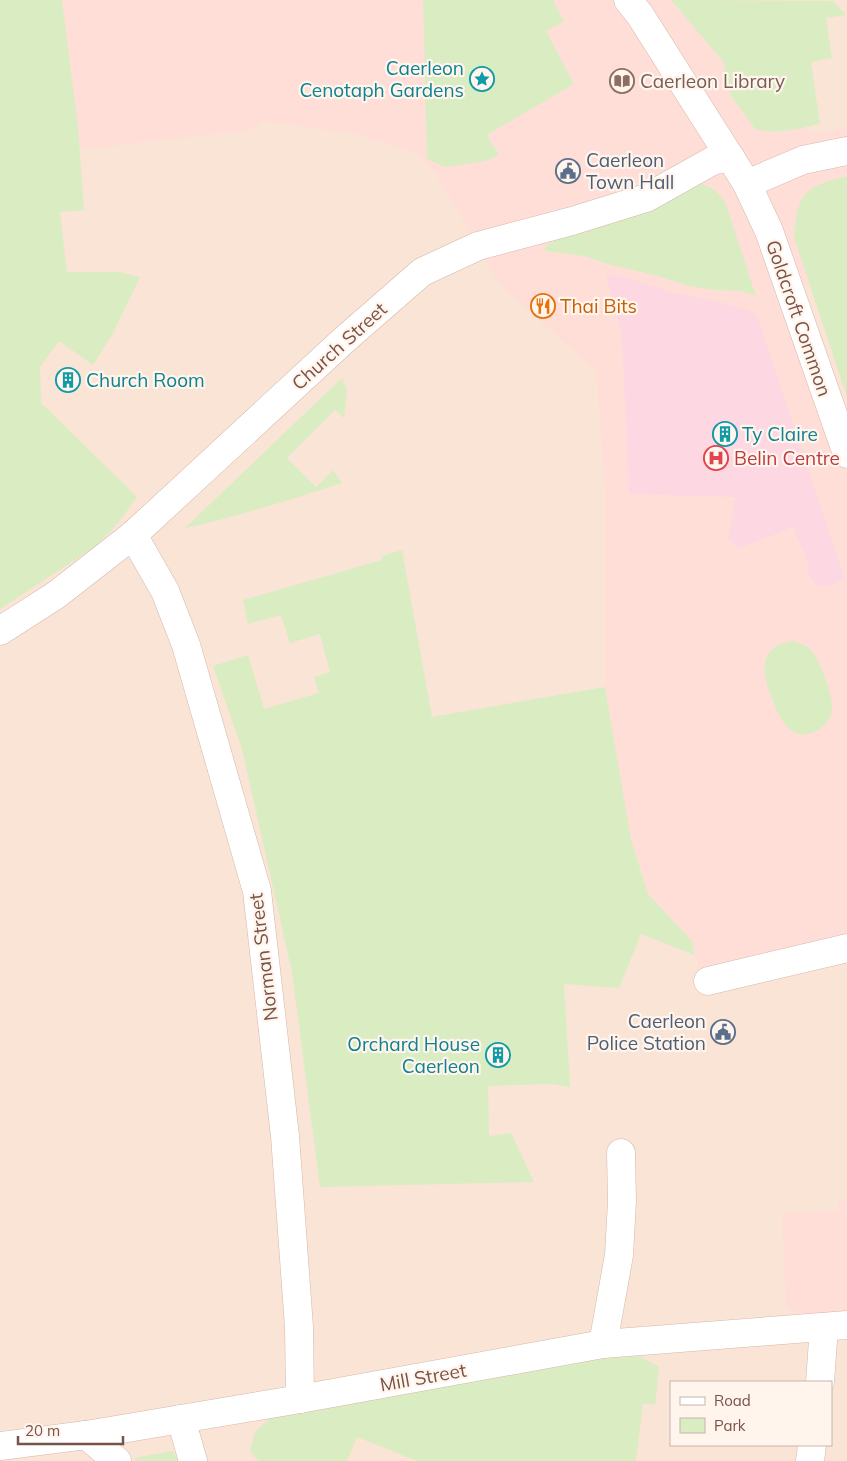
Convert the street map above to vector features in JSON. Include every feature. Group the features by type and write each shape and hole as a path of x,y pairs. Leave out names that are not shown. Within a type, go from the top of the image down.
{"street":[{"name":"Goldcroft Common","path":"628,0 640,15 747,184 769,230 847,454"},
{"path":"747,184 803,160 847,151"},
{"name":"Church Street","path":"0,631 56,595 134,535 344,340 422,272 478,246 572,221 646,198 714,160 731,158"},
{"name":"Norman Street","path":"134,535 165,591 186,645 257,891 286,1145 299,1327 300,1399"},
{"path":"708,981 847,948"},
{"path":"602,1344 619,1255 622,1201 621,1153"},
{"path":"820,1381 835,1326"},
{"name":"Mill Street","path":"0,1446 86,1435 300,1399 602,1344 835,1326"},
{"path":"181,1419 193,1461"},
{"path":"86,1435 117,1461"},
{"path":"810,1461 812,1446"}],"shaded area":[{"path":"0,0 847,0 847,1461 0,1461"},
{"path":"62,0 779,0 784,71 808,133 847,128 847,283 794,286 750,191 847,475 847,938 701,976 692,941 648,894 631,839 605,687 606,499 596,371 496,281 436,174 417,153 352,133 263,121 246,131 79,149"},
{"name":"Belin Centre","path":"606,275 628,278 670,292 716,301 750,311 757,316 845,579 827,587 816,585 808,574 808,563 793,527 737,549 728,537 736,497 629,494 622,336"},
{"path":"839,1200 847,1200 847,1325 824,1327 786,1306 782,1213 838,1211"}],"green space":[{"path":"0,0 62,0 78,126 84,210 60,212 67,272 120,272 140,277 113,333 93,365 59,341 40,367 41,403 137,497 118,523 97,545 0,609"},
{"path":"423,0 553,0 564,22 546,31 574,84 487,135 499,155 486,161 445,167 427,159"},
{"path":"671,0 833,1 846,15 826,18 832,58 811,62 820,124 780,131 755,129 722,80 725,64"},
{"path":"847,176 847,397 794,237 798,210 806,194 821,184"},
{"path":"702,184 716,191 726,204 756,296 741,291 712,290 685,285 584,256 546,251 544,248 550,243 691,185"},
{"path":"342,378 347,391 344,418 335,410 287,458 316,487 333,470 342,483 264,507 185,528"},
{"path":"402,550 432,717 605,687 631,839 648,894 692,941 695,955 641,934 619,988 564,984 570,1087 551,1084 488,1086 489,1136 511,1133 534,1182 320,1187 292,972 242,749 213,666 248,655 264,709 319,693 314,677 330,672 320,634 290,643 281,615 248,624 243,600 382,560 382,556"},
{"path":"793,641 810,649 818,660 832,701 831,716 827,722 821,728 802,735 788,728 783,721 774,705 765,677 768,654 774,648"},
{"path":"639,1356 659,1367 655,1405 643,1403 636,1461 417,1461 357,1437 347,1461 258,1461 250,1451 255,1432 270,1418 341,1401 591,1360"},
{"path":"173,1451 178,1461 136,1461 134,1458"}],"place":[{"name":"Caerleon Cenotaph Gardens","path":"482,79"},
{"name":"Caerleon Library","path":"622,81"},
{"name":"Caerleon Town Hall","path":"568,171"},
{"name":"Thai Bits","path":"543,306"},
{"name":"Church Room","path":"68,380"},
{"name":"Ty Claire","path":"725,434"},
{"name":"Belin Centre","path":"716,458"},
{"name":"Caerleon Police Station","path":"723,1032"},
{"name":"Orchard House Caerleon","path":"498,1055"}]}
